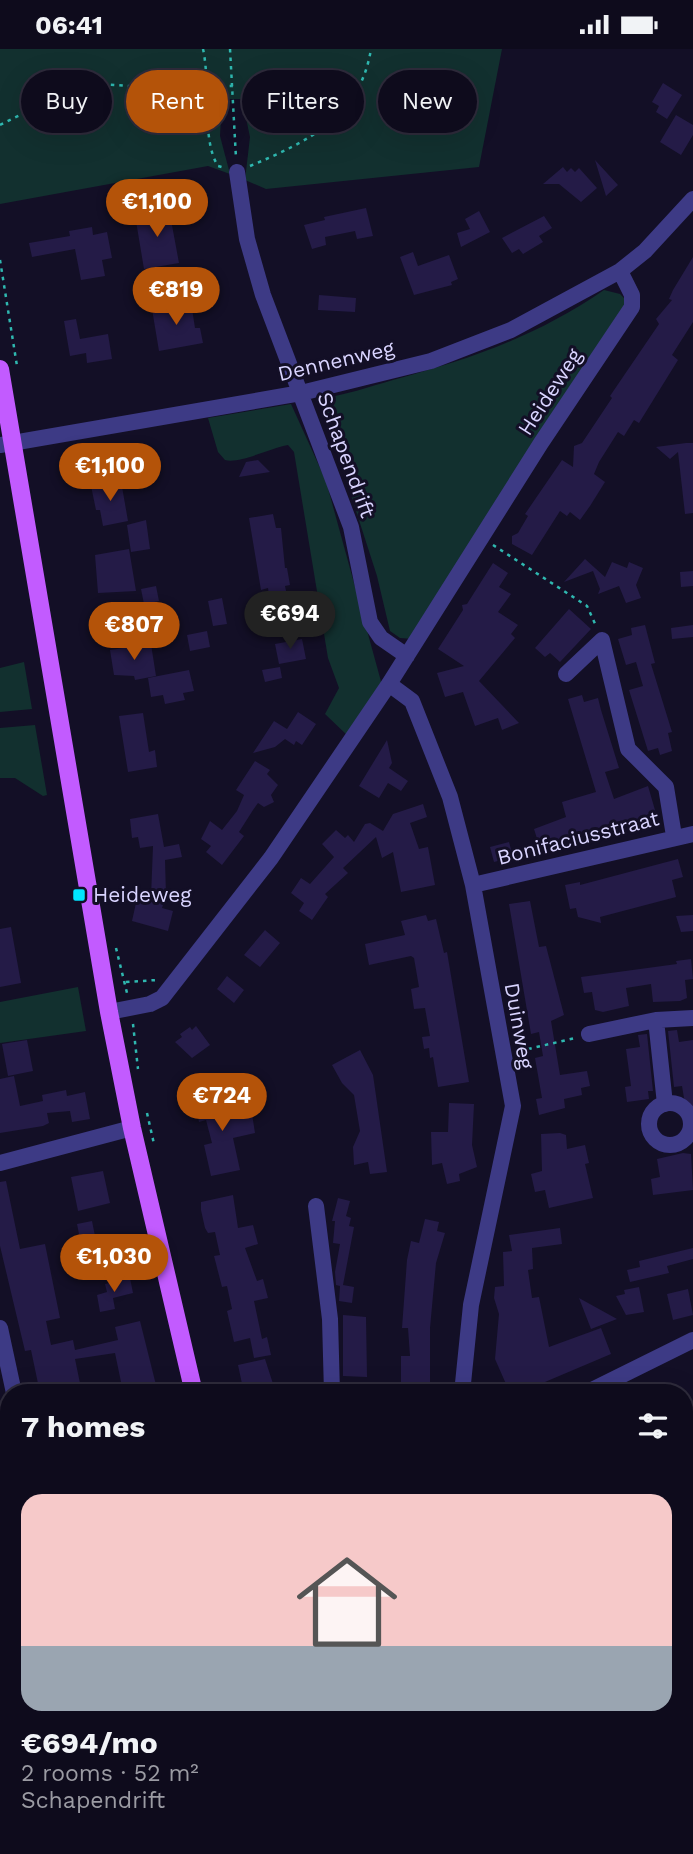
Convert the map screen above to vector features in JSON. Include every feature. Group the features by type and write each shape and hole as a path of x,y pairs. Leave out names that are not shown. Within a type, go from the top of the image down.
{"main road":[{"path":"9,369 6,444 132,1128 192,1384"}],"street":[{"name":"Schapendrift","path":"237,172 247,239 263,295 351,527 370,622 381,638 407,656"},
{"name":"Dennenweg","path":"6,444 301,393 442,357 511,330 620,271 645,251 693,199"},
{"name":"Heideweg","path":"110,1012 156,1002 178,979 271,858 389,684 632,307 632,295 620,271"},
{"path":"566,674 602,640 628,748 667,787 674,836"},
{"name":"Duinweg","path":"389,684 412,701 450,797 472,885 513,1106 471,1305 463,1384"},
{"name":"Bonifaciusstraat","path":"472,885 674,836 693,834"},
{"path":"589,1034 656,1020 693,1018"},
{"path":"656,1020 665,1104"},
{"path":"0,1163 132,1128"},
{"path":"316,1206 330,1318 332,1384"},
{"path":"0,1328 8,1384"},
{"path":"604,1384 693,1340"}],"path":[{"path":"203,49 206,70"},
{"path":"230,49 237,172"},
{"path":"208,133 208,144 218,166 237,172 310,137 349,106 367,75 371,49"},
{"path":"0,125 38,106 102,84 126,86"},
{"path":"228,86 233,86"},
{"path":"0,260 9,369"},
{"path":"485,534 493,545 587,606 602,640"},
{"path":"115,939 130,1008 140,1080"},
{"path":"125,982 178,979"},
{"path":"504,1056 589,1034"},
{"path":"145,1103 155,1149"}],"green space":[{"path":"0,49 502,49 479,167 266,189 245,180 249,133 364,133 364,70 242,70 242,99 228,99 228,70 126,70 126,133 220,133 230,174 208,166 0,204"},
{"path":"604,290 620,294 627,301 413,639 400,638 390,631 377,576 320,399 422,372 503,344 554,321"},
{"path":"291,404 326,481 382,685 349,737 325,714 339,688 328,658 294,452 288,445 239,460 225,460 218,452 208,418"},
{"path":"24,662 32,709 0,712 0,668"},
{"path":"35,725 47,795 43,796 15,778 0,778 0,728"},
{"path":"78,987 86,1031 0,1043 0,1002"}],"building":[{"path":"663,83 682,95 667,119 656,112 659,106 652,102"},
{"path":"676,115 693,125 693,135 681,155 660,142"},
{"path":"595,160 618,185 606,196"},
{"path":"563,167 567,172 571,168 575,172 579,168 597,188 581,202 559,184 543,184"},
{"path":"366,208 373,236 357,239 355,231 325,237 326,245 312,249 304,225 325,220 324,217"},
{"path":"169,209 179,263 144,269 135,215"},
{"path":"479,211 490,232 461,247 457,233 470,229 465,219"},
{"path":"544,216 552,228 539,236 543,242 523,254 519,249 512,253 502,238"},
{"path":"92,227 93,235 107,232 112,258 102,260 105,276 81,280 75,249 32,257 29,243 70,236 69,231"},
{"path":"413,252 418,266 449,255 458,279 451,282 452,285 414,295 400,257"},
{"path":"693,257 693,322 672,355 678,360 639,423 634,420 624,436 618,432 599,462 594,474 605,482 590,506 580,520 570,512 567,516 560,511 532,555 512,544 512,536 518,533 528,516 525,514 562,460 573,467 574,446 582,443 659,324 656,319 672,300 669,299 673,290"},
{"path":"319,295 356,298 355,312 318,310"},
{"path":"191,302 195,328 200,328 203,343 159,351 152,309"},
{"path":"76,319 80,339 108,334 112,359 87,363 86,353 70,356 64,321"},
{"path":"693,443 693,513 685,514 678,452 670,459 656,447"},
{"path":"258,460 270,472 239,477 246,462"},
{"path":"121,481 128,521 103,526 100,510 96,510 91,486"},
{"path":"273,514 276,528 281,528 285,568 290,585 285,586 288,600 270,603 268,588 261,590 249,518"},
{"path":"146,520 150,549 131,552 127,525"},
{"path":"129,549 136,591 98,593 95,555"},
{"path":"585,559 605,577 612,562 627,568 629,562 643,568 636,585 641,598 626,603 619,586 598,594 600,589 593,571 564,582"},
{"path":"493,563 508,573 499,587 511,594 498,612 518,625 511,634 515,638 479,681 519,723 502,730 498,718 475,726 463,692 445,697 437,673 464,666 438,649 463,610 462,605 467,604"},
{"path":"693,571 693,586 681,587 680,572"},
{"path":"156,586 159,601 144,604 141,589"},
{"path":"222,598 227,624 213,626 208,601"},
{"path":"569,609 591,629 560,662 550,653 545,657 535,648"},
{"path":"645,625 655,663 651,664 672,732 668,733 672,751 660,755 658,748 648,751 629,690 643,686 636,662 626,665 618,639 632,635 631,628"},
{"path":"693,625 693,637 672,639 671,628"},
{"path":"207,631 210,647 190,651 187,635"},
{"path":"302,639 306,659 279,664 275,644"},
{"path":"151,644 156,676 135,680 134,676 114,675 110,650"},
{"path":"280,667 282,678 265,682 262,670"},
{"path":"189,670 194,691 183,693 185,700 165,704 163,695 151,697 148,678"},
{"path":"582,695 584,702 598,698 619,768 605,772 614,799 648,786 657,817 540,848 534,829 566,817 562,802 596,792 568,699"},
{"path":"298,712 316,724 302,745 296,741 294,745 285,739 275,747 253,753 274,721 287,729"},
{"path":"143,713 149,752 155,750 157,767 128,772 119,716"},
{"path":"387,740 392,763 389,768 408,781 401,791 388,783 379,798 359,786"},
{"path":"255,761 270,770 267,774 278,785 271,795 274,802 264,807 258,803 239,832 244,836 222,865 206,852 211,846 201,839 210,821 222,830 237,811 244,795 236,790"},
{"path":"423,804 427,817 410,823 419,849 428,847 435,885 401,892 393,852 382,858 376,837 343,868 348,873 325,894 328,897 312,920 299,911 304,903 291,893 301,878 310,884 334,857 322,844 336,830 345,838 348,835 354,842 365,824 370,823 383,831 393,814"},
{"path":"158,814 164,847 179,844 182,857 165,860 166,895 162,908 173,911 168,931 132,921 138,894 151,897 153,846 140,848 138,837 132,838 130,819"},
{"path":"509,842 513,857 494,862 490,847"},
{"path":"678,859 683,877 672,880 676,897 600,917 601,923 578,917 576,908 570,909 565,885 580,882 580,885"},
{"path":"530,901 539,947 546,946 564,1015 551,1021 560,1075 587,1071 590,1086 581,1088 582,1095 564,1099 565,1108 539,1115 536,1099 542,1098 535,1058 543,1056 539,1032 531,1034 509,904"},
{"path":"426,915 428,921 436,919 444,953 447,952 469,1082 438,1087 433,1057 430,1058 429,1048 424,1049 422,1037 430,1036 425,1008 414,1009 411,989 419,987 414,958 411,956 369,965 365,944 405,935 401,921"},
{"path":"693,915 693,931 681,932 676,916"},
{"path":"11,927 21,983 0,987 0,929"},
{"path":"265,930 280,943 260,967 244,955"},
{"path":"691,959 693,979 685,980 687,998 680,1001 653,1002 651,984 626,988 629,1006 603,1012 595,1010 592,992 584,993 581,977 677,964 676,961"},
{"path":"227,976 244,990 234,1003 217,989"},
{"path":"196,1026 210,1045 192,1058 175,1042 182,1037 180,1034"},
{"path":"677,1030 679,1042 693,1040 693,1110 686,1110 682,1086 674,1087 668,1031"},
{"path":"647,1034 653,1091 648,1091 649,1099 627,1102 625,1087 631,1086 626,1049 640,1047 638,1035"},
{"path":"27,1040 33,1071 8,1076 2,1044"},
{"path":"360,1050 373,1075 387,1172 370,1174 368,1162 354,1165 353,1147 360,1131 354,1095 342,1083 332,1065"},
{"path":"14,1076 20,1106 43,1101 42,1095 66,1090 67,1096 85,1092 90,1119 72,1122 70,1111 47,1113 49,1123 43,1126 0,1133 0,1079"},
{"path":"215,1092 218,1109 231,1106 235,1117 252,1114 255,1133 233,1138 240,1170 211,1176 204,1145 212,1143 206,1120 199,1122 194,1097"},
{"path":"449,1103 474,1104 472,1145 477,1167 459,1174 460,1181 447,1184 442,1163 432,1165 431,1132 448,1132"},
{"path":"541,1134 566,1135 567,1149 585,1145 589,1163 585,1164 593,1198 549,1208 545,1190 535,1192 531,1174 542,1171"},
{"path":"683,1153 691,1154 693,1190 653,1195 651,1179 660,1177 657,1159"},
{"path":"103,1171 110,1203 78,1211 71,1177"},
{"path":"6,1181 20,1249 45,1244 60,1318 46,1321 51,1345 73,1340 75,1350 118,1340 115,1327 140,1321 156,1384 113,1384 121,1382 115,1353 75,1359 80,1384 38,1384 31,1350 25,1351 0,1246 0,1182"},
{"path":"233,1195 238,1228 253,1225 258,1244 245,1248 257,1281 263,1279 268,1298 254,1301 262,1339 267,1337 271,1355 254,1358 250,1338 234,1342 227,1311 232,1309 227,1286 222,1287 214,1256 220,1255 215,1232 208,1233 205,1228 201,1202"},
{"path":"338,1198 350,1201 346,1216 351,1218 349,1226 354,1227 343,1285 354,1287 352,1303 339,1301 340,1286 336,1285 335,1272 340,1244 333,1243 335,1221 332,1221"},
{"path":"425,1219 439,1222 437,1231 445,1233 436,1263 430,1328 430,1384 401,1384 401,1356 410,1356 408,1328 402,1328 407,1260 411,1241 419,1243"},
{"path":"92,1221 97,1246 82,1249 77,1224"},
{"path":"560,1228 562,1244 532,1248 533,1269 528,1270 532,1298 539,1297 549,1347 601,1328 611,1354 540,1384 506,1384 495,1359 499,1314 494,1298 495,1287 504,1286 503,1252 512,1251 509,1235"},
{"path":"124,1235 127,1250 100,1256 96,1241"},
{"path":"693,1248 693,1259 667,1266 669,1273 630,1282 627,1270 640,1267 639,1261"},
{"path":"130,1278 133,1293 113,1298 115,1309 100,1312 97,1295 107,1292 105,1284"},
{"path":"639,1287 644,1312 626,1315 616,1296 625,1294 624,1290"},
{"path":"688,1289 693,1315 673,1320 667,1294"},
{"path":"579,1298 617,1319 591,1329"},
{"path":"343,1315 366,1317 367,1377 343,1376"},
{"path":"265,1359 273,1384 242,1384 238,1365"}],"place":[{"name":"Heideweg","path":"79,895"}]}
